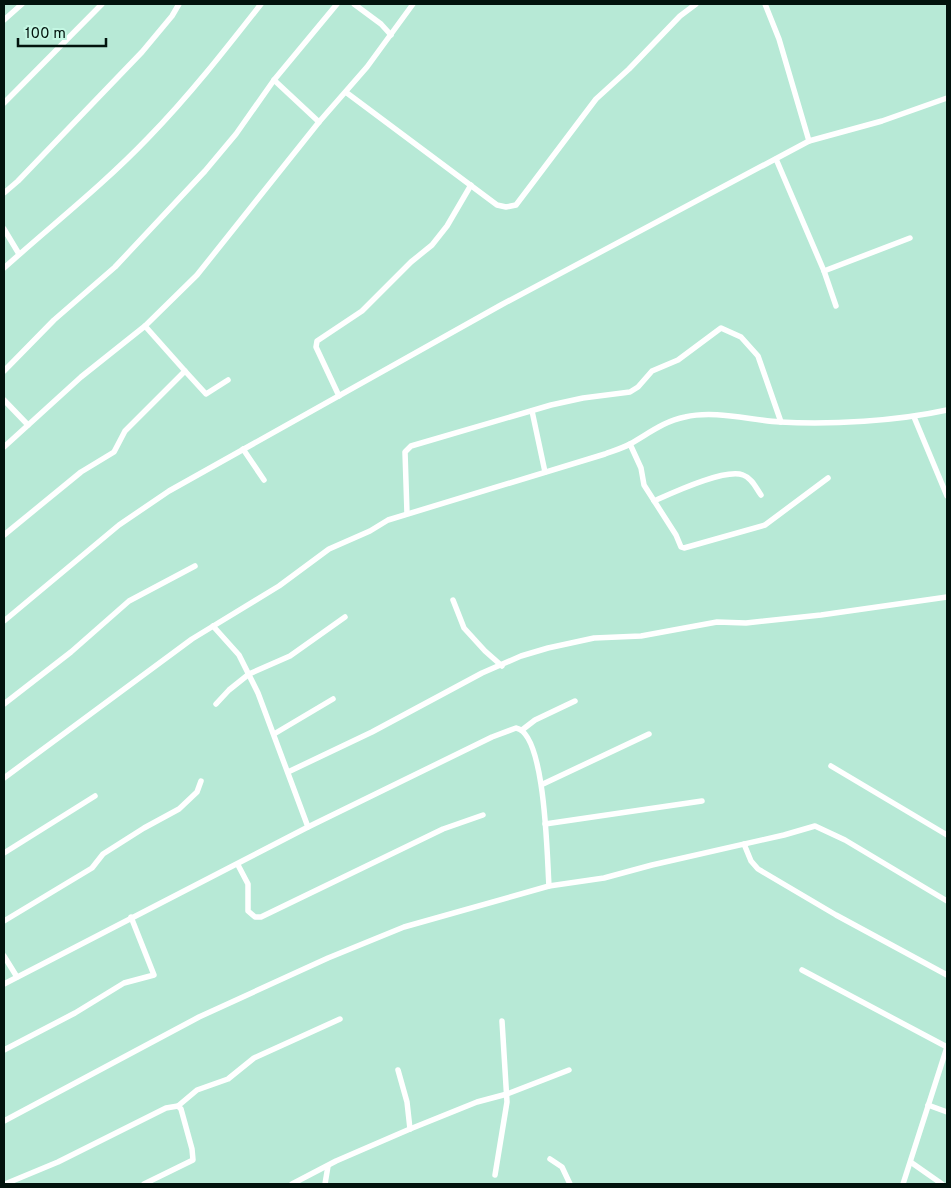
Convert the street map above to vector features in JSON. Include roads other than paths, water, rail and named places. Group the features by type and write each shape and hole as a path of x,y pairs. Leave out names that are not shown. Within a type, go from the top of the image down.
{"street":[{"path":"4,20 22,4"},
{"path":"4,103 102,4"},
{"path":"4,193 18,181 135,59 169,20 179,4"},
{"path":"4,268 79,203 147,139 220,58 261,4"},
{"path":"4,371 54,320 116,267 236,134 274,80 336,4"},
{"path":"354,4 381,24 392,35"},
{"path":"4,446 81,377 145,326 196,275 319,122 347,93 392,35 413,4"},
{"path":"347,93 497,205 506,207 516,205 596,99 629,69 680,16 696,4"},
{"path":"765,4 779,39 809,141"},
{"path":"274,80 319,122"},
{"path":"4,621 75,560 146,505 501,305 809,141 882,121 947,98"},
{"path":"776,159 824,271 836,306"},
{"path":"339,396 316,347 317,341 362,311 411,262 432,245 447,226 471,185"},
{"path":"4,229 19,254"},
{"path":"824,271 910,238"},
{"path":"145,326 206,394 228,380"},
{"path":"407,513 405,452 408,448 532,411 583,398 634,391 652,371 678,360 722,328 741,338 758,356 780,422"},
{"path":"4,535 81,472 114,452 125,431 185,371"},
{"path":"4,400 28,425"},
{"path":"4,778 79,721 213,626 279,586 333,546 407,513 434,507 630,444 668,422 685,416 705,415 780,422 914,417 947,410"},
{"path":"532,411 545,472"},
{"path":"914,417 947,496"},
{"path":"630,444 641,468 644,485 676,535 681,547 688,548 765,525 828,478"},
{"path":"243,449 264,480"},
{"path":"654,501 699,484 736,473 751,479 761,495"},
{"path":"4,704 71,652 129,601 195,566"},
{"path":"288,772 372,732 482,673 530,653 594,638 641,636 717,622 776,620 947,597"},
{"path":"453,600 464,628 502,666"},
{"path":"216,704 228,690 249,674 290,656 345,617"},
{"path":"213,626 239,655 249,674 274,734 308,827"},
{"path":"274,734 333,699"},
{"path":"522,730 535,720 575,701"},
{"path":"4,984 131,917 238,865 308,827 492,737 516,728 522,730 534,754 542,784 549,886"},
{"path":"542,784 648,734"},
{"path":"831,766 947,835"},
{"path":"4,921 92,868 103,854 179,809 197,792 201,781"},
{"path":"4,853 95,796"},
{"path":"545,824 702,801"},
{"path":"238,865 248,884 248,911 254,917 261,917 443,829 483,815"},
{"path":"4,1121 199,1017 328,958 404,927 549,886 604,878 652,864 744,844 812,826 819,827 947,901"},
{"path":"744,844 751,861 758,869 836,915 947,975"},
{"path":"4,1050 75,1013 119,985 154,975 131,917"},
{"path":"4,956 17,977"},
{"path":"802,970 947,1047 912,1163 903,1184"},
{"path":"5,1184 58,1162 166,1108 178,1106 197,1090 228,1079 254,1058 340,1019"},
{"path":"495,1176 506,1112 507,1094 502,1020"},
{"path":"398,1070 407,1102 410,1129"},
{"path":"292,1184 410,1129 477,1102 507,1094 569,1070"},
{"path":"144,1184 193,1160 181,1108 178,1106"},
{"path":"928,1106 947,1112"},
{"path":"550,1159 562,1167 570,1184"},
{"path":"912,1163 942,1184"},
{"path":"325,1184 328,1166"}]}
